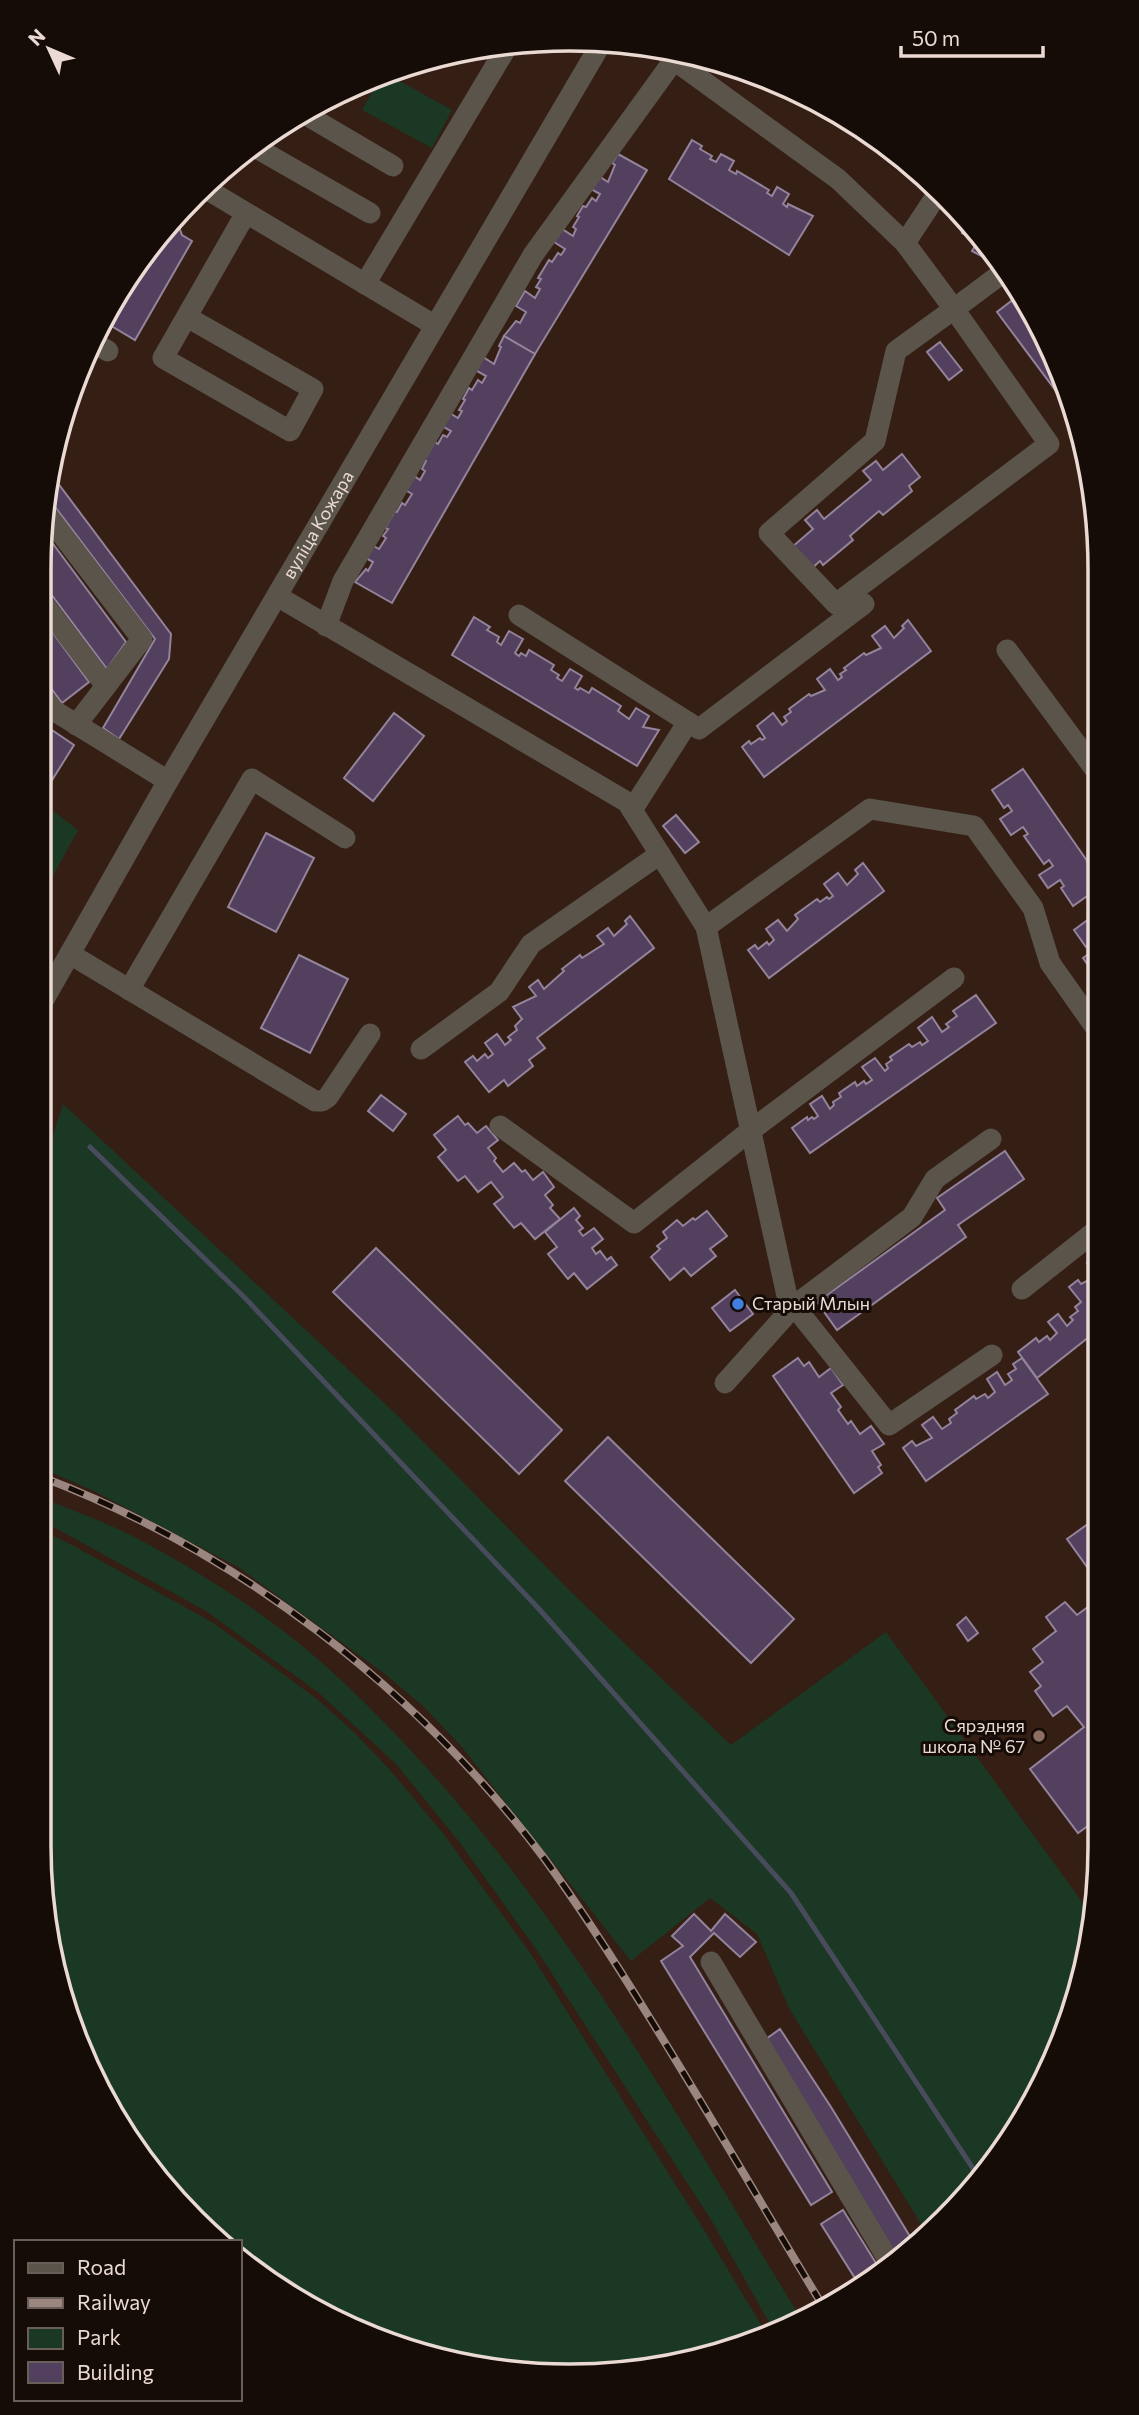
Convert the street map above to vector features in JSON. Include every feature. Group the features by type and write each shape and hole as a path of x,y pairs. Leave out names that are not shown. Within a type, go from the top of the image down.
{"street":[{"name":"вуліца Кожара","path":"51,986 168,781 595,52"},
{"path":"365,284 501,55"},
{"path":"326,626 343,581 533,255 663,60"},
{"path":"679,63 838,179 905,243 954,309 1049,444 836,604 769,533 875,441 896,351 954,309 998,276"},
{"path":"313,119 393,166"},
{"path":"263,152 370,213"},
{"path":"213,193 434,325"},
{"path":"905,243 933,200"},
{"path":"187,317 313,389 290,431 163,358 246,213"},
{"path":"53,523 142,639 76,725"},
{"path":"277,596 628,802 706,927 787,1296 889,1425 992,1355"},
{"path":"519,615 699,729 864,604"},
{"path":"51,615 106,687"},
{"path":"1007,650 1088,760"},
{"path":"51,717 76,725 168,781"},
{"path":"632,810 688,722"},
{"path":"129,990 252,779 345,838"},
{"path":"706,927 870,809 974,826 1033,908 1050,963 1088,1017"},
{"path":"421,1049 499,992 531,944 660,854"},
{"path":"70,954 316,1101 328,1097 370,1034"},
{"path":"500,1126 634,1223 954,978"},
{"path":"725,1383 793,1306 912,1217 935,1179 991,1139"},
{"path":"1023,1289 1088,1237"},
{"path":"711,1962 886,2256"}],"green space":[{"path":"398,80 452,110 432,148 362,110 374,89"},
{"path":"51,809 78,830 51,880"},
{"path":"63,1104 396,1414 571,1592 731,1745 886,1632 1085,1906 1071,1980 1049,2044 1035,2075 1001,2134 981,2161 960,2188 922,2226 789,2008 757,1934 710,1898 631,1961 461,1746 424,1707 385,1674 238,1567 94,1491 51,1472 51,1141"},
{"path":"51,1502 128,1534 233,1595 286,1633 328,1668 406,1745 495,1848 590,1979 677,2115 797,2312 770,2324 710,2218 536,1949 457,1839 396,1764 319,1693 206,1611 51,1526"},
{"path":"51,1535 212,1622 317,1699 355,1733 389,1769 442,1832 531,1954 762,2327 704,2347 637,2360 536,2363 502,2360 435,2347 371,2325 340,2311 281,2277 254,2257 242,2248 242,2240 232,2240 227,2236 179,2188 138,2134 104,2075 78,2012 61,1947 55,1913 51,1845"}],"building":[{"path":"692,140 712,156 710,159 716,162 721,154 734,161 729,170 736,174 737,171 769,190 767,193 772,196 777,187 789,194 783,204 813,216 789,255 669,179"},
{"path":"618,154 647,170 535,354 504,336 516,321 520,323 526,312 516,306 525,291 535,298 540,289 536,287 541,279 538,278 549,260 552,262 558,253 561,255 565,249 554,242 562,229 573,236 576,229 573,227 583,206 586,207 592,198 596,201 600,194 589,188 597,175 608,182 615,165 612,163"},
{"path":"179,227 182,235 192,241 135,340 111,326 138,281"},
{"path":"975,246 983,257 972,251"},
{"path":"1013,300 1035,340 1057,393 997,312"},
{"path":"504,336 535,354 392,603 355,582 366,569 368,571 373,562 362,556 370,544 379,549 386,538 383,536 388,529 385,528 395,511 397,512 402,503 405,505 412,494 402,488 410,473 420,480 425,471 422,469 426,461 424,460 435,442 438,444 443,435 447,437 451,431 440,425 448,412 458,418 469,388 472,390 478,380 482,383 486,376 475,370 483,357 494,364"},
{"path":"940,342 962,370 949,380 927,352"},
{"path":"902,454 920,477 909,486 912,491 883,515 879,511 850,536 853,540 823,565 820,561 811,569 792,547 813,529 805,520 817,510 824,519 871,480 863,471 876,461 883,470"},
{"path":"58,484 171,634 169,659 119,739 103,728 155,639 55,506"},
{"path":"52,542 126,642 107,669 51,594"},
{"path":"474,617 490,627 487,630 499,637 497,642 501,645 509,631 523,639 515,653 526,656 529,650 554,665 551,670 559,675 557,678 562,681 570,669 582,676 575,688 589,693 592,688 621,706 618,711 629,719 636,708 649,716 643,727 659,730 637,766 452,655"},
{"path":"908,620 931,651 764,777 742,747 749,741 751,744 765,738 757,726 773,713 782,725 787,721 784,717 791,712 789,709 809,694 811,696 825,690 817,679 830,669 838,680 842,677 840,674 846,670 844,668 864,653 866,655 881,648 872,636 885,626 894,638"},
{"path":"51,630 89,682 62,703 51,688"},
{"path":"394,713 424,736 373,801 344,778"},
{"path":"51,729 74,745 51,782"},
{"path":"1023,769 1088,862 1088,895 1073,906 1061,888 1064,886 1060,880 1048,888 1039,875 1053,866 1049,860 1044,864 1024,836 1028,834 1023,827 1011,835 1000,819 1012,811 1008,805 1004,808 992,790"},
{"path":"676,815 699,842 685,853 663,826"},
{"path":"266,833 314,858 276,932 228,907"},
{"path":"863,863 884,891 769,978 748,950 755,945 758,949 767,942 769,945 774,940 766,929 778,920 787,931 798,919 795,915 817,899 820,902 833,896 824,884 838,873 847,885 858,874 855,870"},
{"path":"630,916 654,948 537,1038 545,1048 529,1060 533,1066 508,1086 504,1080 489,1092 465,1062 473,1056 477,1061 485,1054 488,1058 493,1054 485,1043 497,1034 505,1045 511,1040 508,1037 517,1030 515,1026 522,1019 513,1007 536,996 529,987 538,980 544,989 564,971 562,969 580,955 582,958 604,944 597,936 608,928 614,936 627,924 625,921"},
{"path":"1088,920 1088,946 1086,947 1074,930"},
{"path":"299,955 348,979 310,1053 261,1028"},
{"path":"976,995 996,1023 810,1153 792,1128 807,1117 808,1120 818,1116 810,1104 822,1096 830,1109 834,1105 833,1102 841,1097 839,1093 855,1082 857,1086 872,1080 862,1067 875,1058 885,1071 888,1068 886,1064 892,1060 890,1057 909,1044 912,1047 928,1041 918,1028 932,1017 942,1032 949,1027 946,1024 957,1016 953,1011"},
{"path":"381,1095 406,1114 393,1131 368,1111"},
{"path":"458,1116 477,1133 486,1126 498,1140 488,1148 503,1172 514,1163 522,1172 525,1170 533,1180 543,1172 554,1187 545,1195 553,1205 550,1208 560,1219 535,1239 521,1223 514,1228 494,1204 503,1197 491,1182 478,1192 465,1176 458,1181 438,1157 446,1150 434,1135"},
{"path":"1005,1151 1024,1179 958,1225 966,1237 837,1330 817,1302 945,1210 937,1198"},
{"path":"574,1208 580,1216 576,1220 583,1228 579,1231 583,1236 594,1228 603,1239 592,1248 596,1254 600,1251 607,1260 611,1257 617,1265 587,1289 574,1273 568,1279 548,1254 557,1247 545,1232"},
{"path":"707,1211 727,1236 710,1249 716,1256 691,1276 684,1268 670,1280 651,1257 660,1249 657,1246 667,1238 663,1232 677,1220 683,1226"},
{"path":"376,1248 562,1430 519,1474 333,1292"},
{"path":"1078,1280 1081,1284 1088,1280 1088,1338 1037,1378 1018,1352 1036,1338 1039,1342 1047,1336 1050,1340 1057,1333 1048,1322 1058,1314 1067,1326 1073,1320 1070,1317 1078,1311 1075,1307 1081,1302 1069,1287"},
{"path":"735,1290 753,1314 730,1331 712,1308"},
{"path":"798,1358 804,1366 809,1362 819,1377 831,1368 843,1385 831,1393 841,1407 838,1410 848,1424 851,1421 860,1434 871,1426 884,1444 872,1451 881,1465 878,1467 882,1473 854,1493 773,1376"},
{"path":"1022,1358 1048,1394 926,1481 903,1448 912,1441 916,1446 932,1438 922,1425 933,1417 942,1429 951,1423 949,1419 957,1413 955,1410 974,1396 976,1399 985,1394 988,1398 995,1392 987,1379 997,1372 1005,1385 1012,1380 1008,1374 1016,1369 1013,1364"},
{"path":"608,1437 794,1619 751,1663 565,1481"},
{"path":"1088,1524 1088,1568 1067,1539"},
{"path":"1065,1602 1077,1615 1088,1607 1088,1826 1078,1833 1030,1769 1084,1727 1067,1706 1053,1716 1035,1691 1041,1686 1030,1672 1043,1662 1033,1649 1056,1631 1046,1617"},
{"path":"966,1617 978,1633 968,1641 957,1625"},
{"path":"694,1914 711,1931 725,1914 756,1942 740,1957 714,1933 690,1957 832,2192 811,2205 661,1961 683,1946 672,1936"},
{"path":"780,2029 910,2237 893,2251 766,2039"},
{"path":"843,2210 876,2264 855,2279 821,2224"}],"waterway":[{"path":"90,1147 245,1298 539,1609 791,1893 974,2170"}],"railway":[{"path":"51,1481 113,1507 184,1543 252,1585 318,1631 380,1682 439,1737 494,1796 544,1858 586,1918 673,2056 819,2300"}],"place":[{"name":"Старый Млын","path":"738,1304"},
{"name":"Сярэдняя школа № 67","path":"1039,1736"}]}
